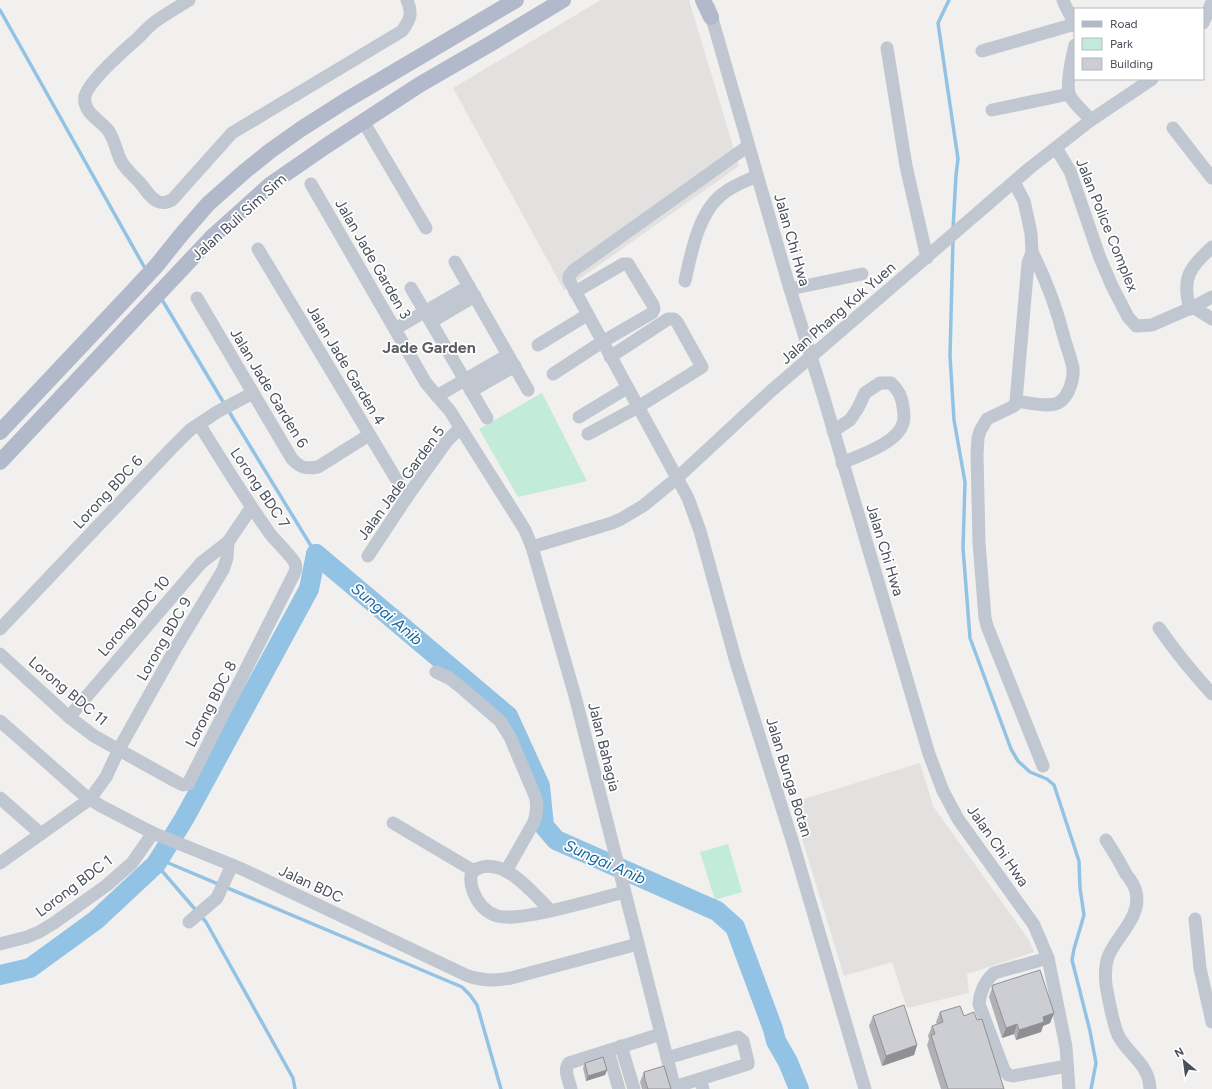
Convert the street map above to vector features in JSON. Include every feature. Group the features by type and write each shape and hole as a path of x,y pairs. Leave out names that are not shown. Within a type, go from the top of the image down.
{"main road":[{"name":"Jalan Buli Sim Sim","path":"3,424 132,292 157,265 208,204 244,172 301,129 377,81 516,0"},
{"name":"Jalan Buli Sim Sim","path":"0,462 212,237 271,184 363,121 419,85 563,0"},
{"path":"703,0 711,17"},
{"path":"404,66 409,72 417,74 448,58 490,44"}],"street":[{"path":"189,0 155,22 121,54 93,82 85,98 89,112 107,129 114,140 122,162 130,174 141,184 152,198 158,202 165,203 172,200 232,133 402,32 411,18 407,0"},
{"name":"Jalan Chi Hwa","path":"706,0 790,289 812,357 842,463 927,747 943,792 958,819 1034,925 1048,958 1066,1047 1069,1089"},
{"path":"1063,0 1064,6 1071,14 1074,22"},
{"path":"1204,21 1212,2"},
{"path":"982,51 1074,25"},
{"path":"887,48 906,166 927,258"},
{"path":"1074,49 1069,71 1069,94 1091,120"},
{"name":"Jalan Phang Kok Yuen","path":"532,547 612,523 643,506 677,478 772,391 1014,182 1091,120 1151,80"},
{"path":"992,110 1069,94"},
{"path":"363,121 426,228"},
{"path":"1173,128 1212,178"},
{"path":"553,374 602,342 652,313 654,309 628,264 623,264 573,288 568,276 574,270 748,146"},
{"name":"Jalan Police Complex","path":"1056,148 1070,171 1112,286 1128,317 1136,326 1152,325 1212,298"},
{"path":"685,280 692,251 708,210 724,193 757,176"},
{"path":"1014,182 1024,201 1029,219 1032,252 1028,263 1015,405 987,419 978,438 979,543 985,618 987,626 1043,766"},
{"name":"Jalan Jade Garden 3","path":"311,184 426,383 450,411 461,429"},
{"path":"1212,247 1190,271 1186,287 1186,295 1191,308 1212,319"},
{"name":"Jalan Jade Garden 4","path":"258,249 407,497"},
{"path":"1016,401 1047,405 1058,403 1067,395 1071,383 1073,368 1057,309 1046,280 1032,252"},
{"path":"455,262 528,390"},
{"path":"790,289 862,274"},
{"path":"411,288 487,418"},
{"name":"Jalan Bunga Botan","path":"573,288 688,498 700,531 736,662 792,840 865,1089"},
{"path":"395,329 428,316 472,291"},
{"name":"Jalan Jade Garden 6","path":"197,298 292,459 299,466 308,468 318,467 369,435"},
{"path":"538,345 587,315"},
{"path":"588,434 638,407 702,367 674,319 668,320 610,357"},
{"path":"437,396 468,385 511,360"},
{"path":"833,431 850,420 865,393 880,383 891,383 899,391 903,401 905,415 903,424 898,432 879,447 842,463"},
{"path":"579,418 627,388"},
{"name":"Lorong BDC 6","path":"0,629 190,430 217,412 253,393"},
{"name":"Lorong BDC 7","path":"199,424 251,508 292,559 296,568"},
{"name":"Jalan Jade Garden 5","path":"368,556 407,497 447,441 461,429"},
{"name":"Jalan Bahagia","path":"461,429 525,530 532,547 575,696 674,1088"},
{"path":"228,542 251,508"},
{"name":"Lorong BDC 10","path":"69,717 201,563 228,542"},
{"name":"Lorong BDC 9","path":"0,863 90,799 106,777 119,749 174,651 223,570 228,542"},
{"name":"Lorong BDC 8","path":"119,749 175,781 183,785 188,784 296,568"},
{"path":"1159,628 1174,650 1212,694"},
{"name":"Lorong BDC 11","path":"0,654 69,717 94,736 119,749"},
{"path":"436,672 449,678 500,721 510,737 535,796 537,813 534,822 506,871"},
{"name":"Jalan BDC","path":"0,721 84,795 101,806 158,836 232,865 468,976 480,980 496,981 638,944"},
{"path":"0,798 41,834"},
{"path":"393,823 474,870"},
{"name":"Lorong BDC 1","path":"0,944 27,937 54,923 107,884 132,863 158,836"},
{"path":"1106,840 1136,891 1138,901 1133,916 1108,958 1106,968 1106,984 1114,1023 1119,1036 1147,1074 1150,1089"},
{"path":"195,916 217,898 232,865"},
{"path":"551,911 516,877 506,871 495,867 486,866 474,870 471,876 473,892 483,908 490,913 508,918 551,911 623,887"},
{"path":"1195,919 1200,968 1212,1022"},
{"path":"1048,958 994,973 988,978 980,996 979,1004 1004,1070 1008,1075 1013,1076 1067,1066"},
{"path":"571,1089 565,1070 569,1063 661,1034"},
{"path":"667,1058 738,1037 743,1041 748,1062 748,1064 701,1084 674,1088"},
{"path":"621,1046 634,1089"},
{"path":"608,1051 619,1089"}],"shaded area":[{"path":"601,0 689,0 739,166 564,290 453,88"},
{"path":"920,763 933,806 1029,940 1034,952 967,974 969,993 907,1008 892,962 844,976 791,803"}],"green space":[{"path":"542,393 587,481 518,497 479,429"},
{"path":"728,844 742,892 715,900 700,852"}],"building":[{"path":"1040,970 1054,1013 1043,1017 1044,1022 1019,1030 1017,1024 1006,1028 992,987 993,985"},
{"path":"904,1005 917,1045 886,1056 873,1016"},
{"path":"960,1006 964,1016 974,1012 977,1020 982,1019 1004,1089 948,1089 931,1035 935,1034 932,1026 943,1022 940,1012"},
{"path":"603,1057 607,1070 588,1076 585,1063"},
{"path":"664,1066 671,1089 648,1089 644,1072"}],"waterway":[{"path":"949,0 938,23 958,159 953,229"},
{"path":"0,10 146,270"},
{"path":"953,239 950,356 954,420 965,482 963,548 970,638 1011,749 1018,761 1030,772 1047,779 1054,785 1079,861 1080,888 1084,915 1072,960 1090,1031 1096,1063 1091,1089"},
{"path":"161,298 225,405"},
{"path":"228,410 316,554"},
{"name":"Sungai Anib","path":"316,554 508,716 540,786 544,826 556,840 717,911 735,927 773,1029 776,1041 788,1062 799,1089"},
{"path":"0,975 30,968 96,920 156,864 184,819 309,589 316,554"},
{"path":"159,859 462,987 477,1005 501,1089"},
{"path":"156,864 206,922 293,1078 295,1089"}],"district":[{"name":"Jade Garden","path":"429,347"}]}
